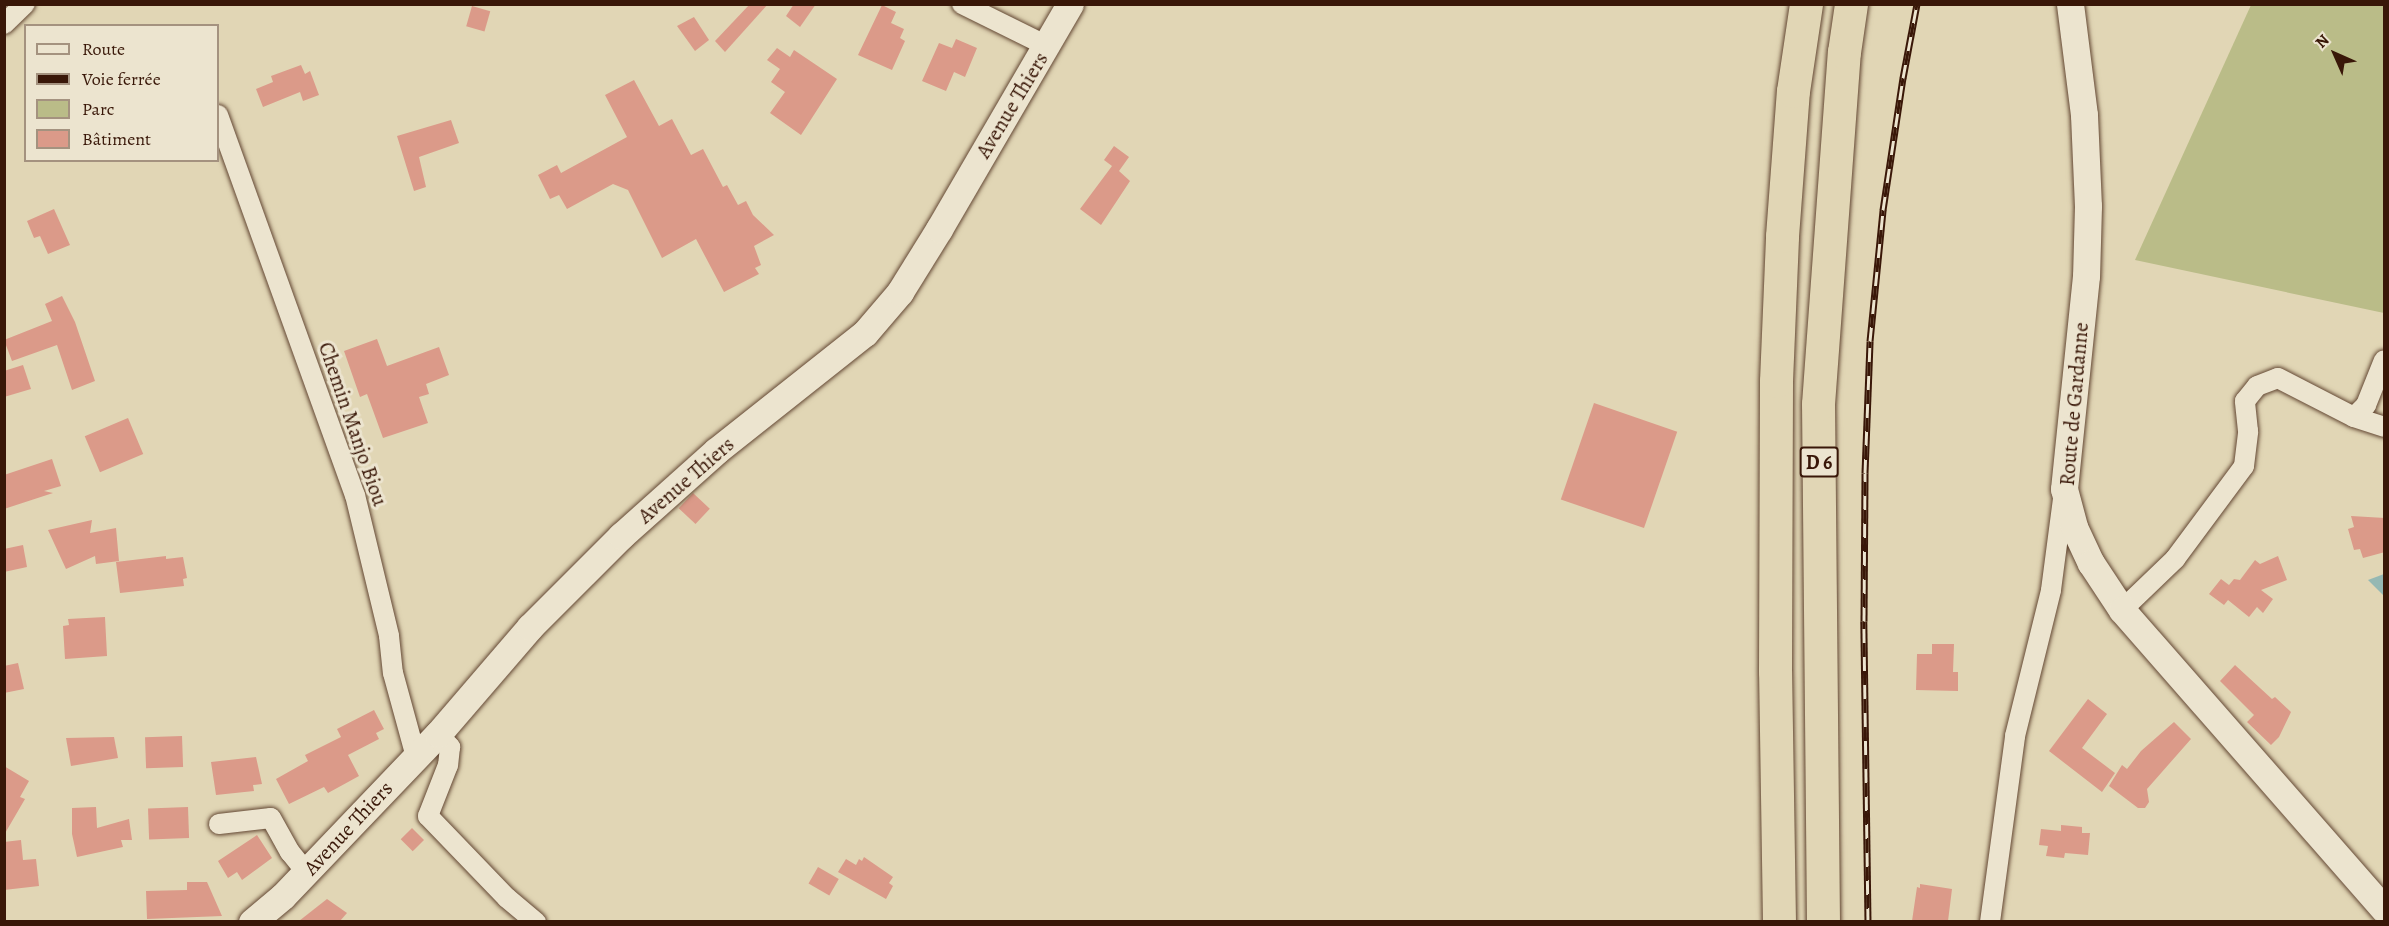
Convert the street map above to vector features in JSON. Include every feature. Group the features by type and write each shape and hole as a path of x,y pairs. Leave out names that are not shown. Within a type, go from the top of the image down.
{"highway":[{"name":"D 6","path":"1779,921 1775,659 1776,381 1782,236 1793,91 1806,4"},
{"name":"D 6","path":"1823,921 1818,404 1844,52 1851,4"}],"main road":[{"name":"Avenue Thiers","path":"252,921 283,896 438,734 530,627 621,536 716,451 865,333 900,292 1070,4"},
{"name":"Route de Gardanne","path":"2070,4 2084,115 2088,207 2086,276 2064,489 2074,527 2091,563 2122,610 2385,909"}],"street":[{"path":"4,24 26,4"},
{"path":"962,4 1047,46"},
{"name":"Chemin Manjo Biou","path":"219,118 355,495 389,636 393,673 416,757"},
{"path":"2355,417 2366,405 2385,360"},
{"path":"2122,610 2175,559 2244,466 2247,431 2245,401 2257,386 2278,378 2355,417 2385,427"},
{"path":"1990,921 2015,736 2051,590 2064,489"},
{"path":"438,734 450,747 448,765 428,816 507,898 536,921"},
{"path":"219,824 271,818 290,852 306,872"}],"green space":[{"path":"2251,5 2384,5 2384,313 2135,260"}],"water":[{"path":"2384,574 2384,596 2368,580"}],"building":[{"path":"750,4 768,4 725,52 715,41"},
{"path":"794,4 816,4 800,27 786,16"},
{"path":"882,5 896,12 891,23 904,29 900,38 905,41 892,70 858,55"},
{"path":"472,6 490,11 484,31 466,26"},
{"path":"694,17 709,40 695,51 677,26"},
{"path":"956,39 977,48 965,77 954,72 946,91 922,81 939,43 952,48"},
{"path":"777,48 790,57 794,50 837,79 801,135 770,113 785,92 771,82 780,69 767,60"},
{"path":"301,65 305,74 310,71 319,95 303,101 300,92 263,107 256,89 273,82 271,76"},
{"path":"634,80 659,126 672,119 691,155 703,149 723,187 727,185 738,205 746,201 753,215 774,235 754,246 761,265 755,268 759,274 724,292 696,239 662,258 628,190 613,184 567,209 559,195 550,199 538,175 557,165 561,173 627,137 605,95"},
{"path":"451,120 459,143 419,157 426,187 414,191 397,136"},
{"path":"1114,146 1129,157 1119,171 1130,181 1101,225 1080,209 1112,166 1104,160"},
{"path":"54,209 70,245 48,254 40,236 34,238 27,221"},
{"path":"62,296 75,322 95,381 72,390 57,345 12,361 4,340 52,321 45,304"},
{"path":"377,339 387,366 439,347 449,375 426,384 429,394 419,397 428,423 383,438 367,394 360,397 344,351"},
{"path":"23,365 31,389 4,397 4,371"},
{"path":"1594,403 1677,432 1644,528 1561,499"},
{"path":"128,418 143,454 100,472 85,436"},
{"path":"52,459 61,486 44,491 53,493 4,509 4,475"},
{"path":"693,493 710,509 695,524 679,508"},
{"path":"2351,516 2385,518 2385,552 2363,558 2360,549 2354,550 2348,529 2354,527"},
{"path":"92,520 90,533 116,528 119,561 96,564 95,556 66,569 48,530"},
{"path":"23,545 27,567 4,572 4,549"},
{"path":"166,556 166,559 183,557 187,578 183,579 184,586 120,593 116,562"},
{"path":"2278,556 2287,580 2261,590 2273,599 2263,613 2257,607 2249,617 2228,600 2224,605 2209,594 2221,579 2229,585 2234,579 2240,580 2255,560 2260,564"},
{"path":"105,617 107,656 65,659 63,626 69,625 68,619"},
{"path":"1932,644 1954,644 1953,672 1958,672 1958,691 1916,690 1917,654 1932,654"},
{"path":"18,663 24,689 4,693 4,666"},
{"path":"2235,665 2272,699 2275,697 2291,712 2279,737 2271,745 2247,722 2254,715 2220,681"},
{"path":"2088,699 2107,714 2082,748 2115,773 2102,792 2049,751"},
{"path":"374,710 384,729 376,733 379,739 348,755 359,776 328,793 324,787 289,804 276,779 308,761 305,755 341,737 337,729"},
{"path":"2174,722 2191,739 2147,789 2149,802 2145,808 2138,808 2109,786 2122,765 2127,769 2141,751"},
{"path":"182,736 183,767 146,768 145,737"},
{"path":"114,737 118,758 71,766 66,738"},
{"path":"256,757 262,784 253,785 254,791 216,795 211,762"},
{"path":"4,766 29,781 20,797 25,799 4,835"},
{"path":"96,807 97,828 129,819 132,840 121,840 123,847 77,857 72,834 72,808"},
{"path":"188,807 189,838 149,839 148,808"},
{"path":"2061,825 2082,827 2082,833 2090,833 2088,855 2065,853 2064,858 2046,856 2048,846 2039,845 2041,829 2061,831"},
{"path":"412,828 424,840 413,851 401,839"},
{"path":"257,835 272,858 242,880 237,872 228,878 218,861"},
{"path":"21,840 23,860 36,859 39,886 4,890 4,842"},
{"path":"864,857 893,877 889,883 893,886 886,899 838,872 846,859 856,865 859,859 862,861"},
{"path":"818,867 839,879 829,895 808,883"},
{"path":"187,882 207,882 222,916 147,919 146,891 187,890"},
{"path":"1920,884 1952,889 1948,921 1912,921 1917,887 1920,888"},
{"path":"327,899 347,913 340,921 299,921"}],"railway":[{"path":"1868,922 1864,621 1865,473 1870,341 1883,210 1917,4"}]}
